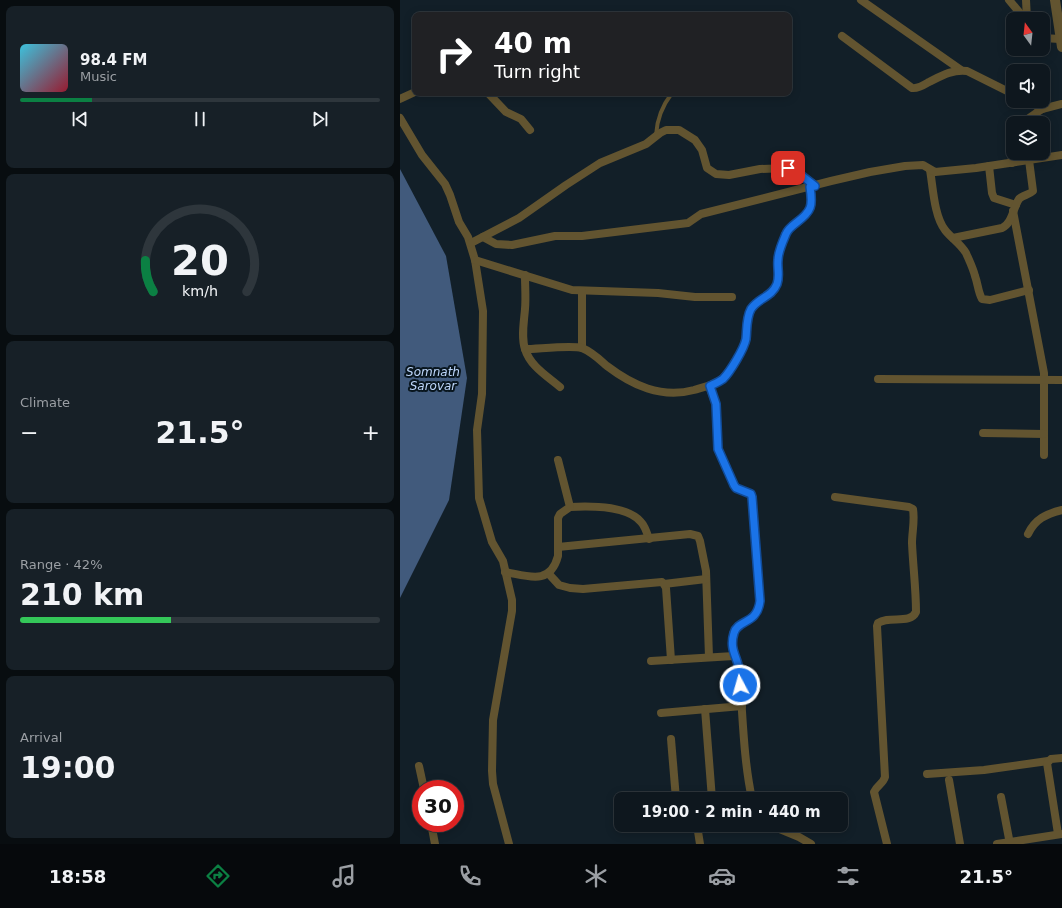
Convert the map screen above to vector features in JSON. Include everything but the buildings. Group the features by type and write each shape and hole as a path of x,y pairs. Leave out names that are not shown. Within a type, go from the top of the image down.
{"street":[{"path":"861,0 961,70 967,71 1006,90"},
{"path":"1009,0 1020,12"},
{"path":"1026,0 1026,12"},
{"path":"1050,40 1061,43 1055,0"},
{"path":"842,36 912,88 918,88 941,76 961,70"},
{"path":"400,99 412,93"},
{"path":"491,96 506,112 521,120 530,130"},
{"path":"1032,116 1042,109 1062,104"},
{"path":"400,118 422,155 445,184 459,222 471,243 483,311 482,394 478,430 479,498 492,542 503,561 512,600 512,611 493,720 492,771 493,784 509,844"},
{"path":"471,243 526,214 600,163 646,144 666,130 679,130 690,136 699,146 707,168 716,174 729,175 760,169 788,168 797,172 812,186 811,210 788,229 786,234 778,256 778,278 774,290 770,295 752,308 748,316 745,342 742,349 730,371 723,378 710,386 674,393 657,392 629,381 582,348 525,349"},
{"path":"1050,158 1062,156"},
{"path":"483,237 496,244 512,245 555,236 582,236 688,223 701,214 870,172 905,166 923,165 936,172 1030,160 1033,191 1032,193 1021,197 1005,227 953,238"},
{"path":"989,166 994,198 1015,208"},
{"path":"930,170 938,217 945,231 965,252 972,266 982,299 990,300 1029,290"},
{"path":"1015,208 1045,380 1044,455"},
{"path":"475,260 572,290 658,293 695,297 732,297"},
{"path":"525,275 526,297 523,332 525,349 539,370 560,387"},
{"path":"582,291 582,348"},
{"path":"878,379 1062,380"},
{"path":"710,386 716,404 717,438 720,456 736,488 751,494 752,497 760,601 759,609 756,615 740,625 734,632 733,649 739,669 745,757 751,792"},
{"path":"983,433 1044,434"},
{"path":"558,460 570,508"},
{"path":"835,497 909,507 913,509 914,514 912,544 916,612 914,616 907,619 882,620 877,626 885,777 884,781 874,792 887,844"},
{"path":"505,572 538,577 548,573 556,561 558,547 558,518 560,514 570,508 601,508 629,513 641,522 649,538"},
{"path":"1028,534 1033,524 1040,518 1049,513 1062,510"},
{"path":"558,547 690,534 698,536 706,579 709,657"},
{"path":"548,573 559,585 583,589 662,582 664,584 706,579"},
{"path":"664,584 666,588 671,660"},
{"path":"651,661 734,656"},
{"path":"661,713 742,706"},
{"path":"704,709 711,792"},
{"path":"671,739 675,792"},
{"path":"928,774 984,770 1062,758"},
{"path":"997,844 1060,834 1047,763 1048,761"},
{"path":"419,766 422,780"},
{"path":"949,780 960,844"},
{"path":"1002,797 1010,843"},
{"path":"433,832 435,844"},
{"path":"698,832 700,844"},
{"path":"788,832 800,837 811,844"}],"lane":[{"path":"656,136 657,120 664,104 670,96"}],"water":[{"name":"Somnath Sarovar","path":"400,169 446,256 467,378 449,500 400,598"}],"route":[{"path":"740,685 739,669 733,653 733,636 736,628 756,615 759,609 760,601 752,497 751,494 736,488 720,456 717,438 716,404 710,386 723,378 730,371 745,342 748,316 752,308 770,295 777,285 778,256 788,229 811,210 812,196 810,187 815,186 797,172 788,168"}]}
